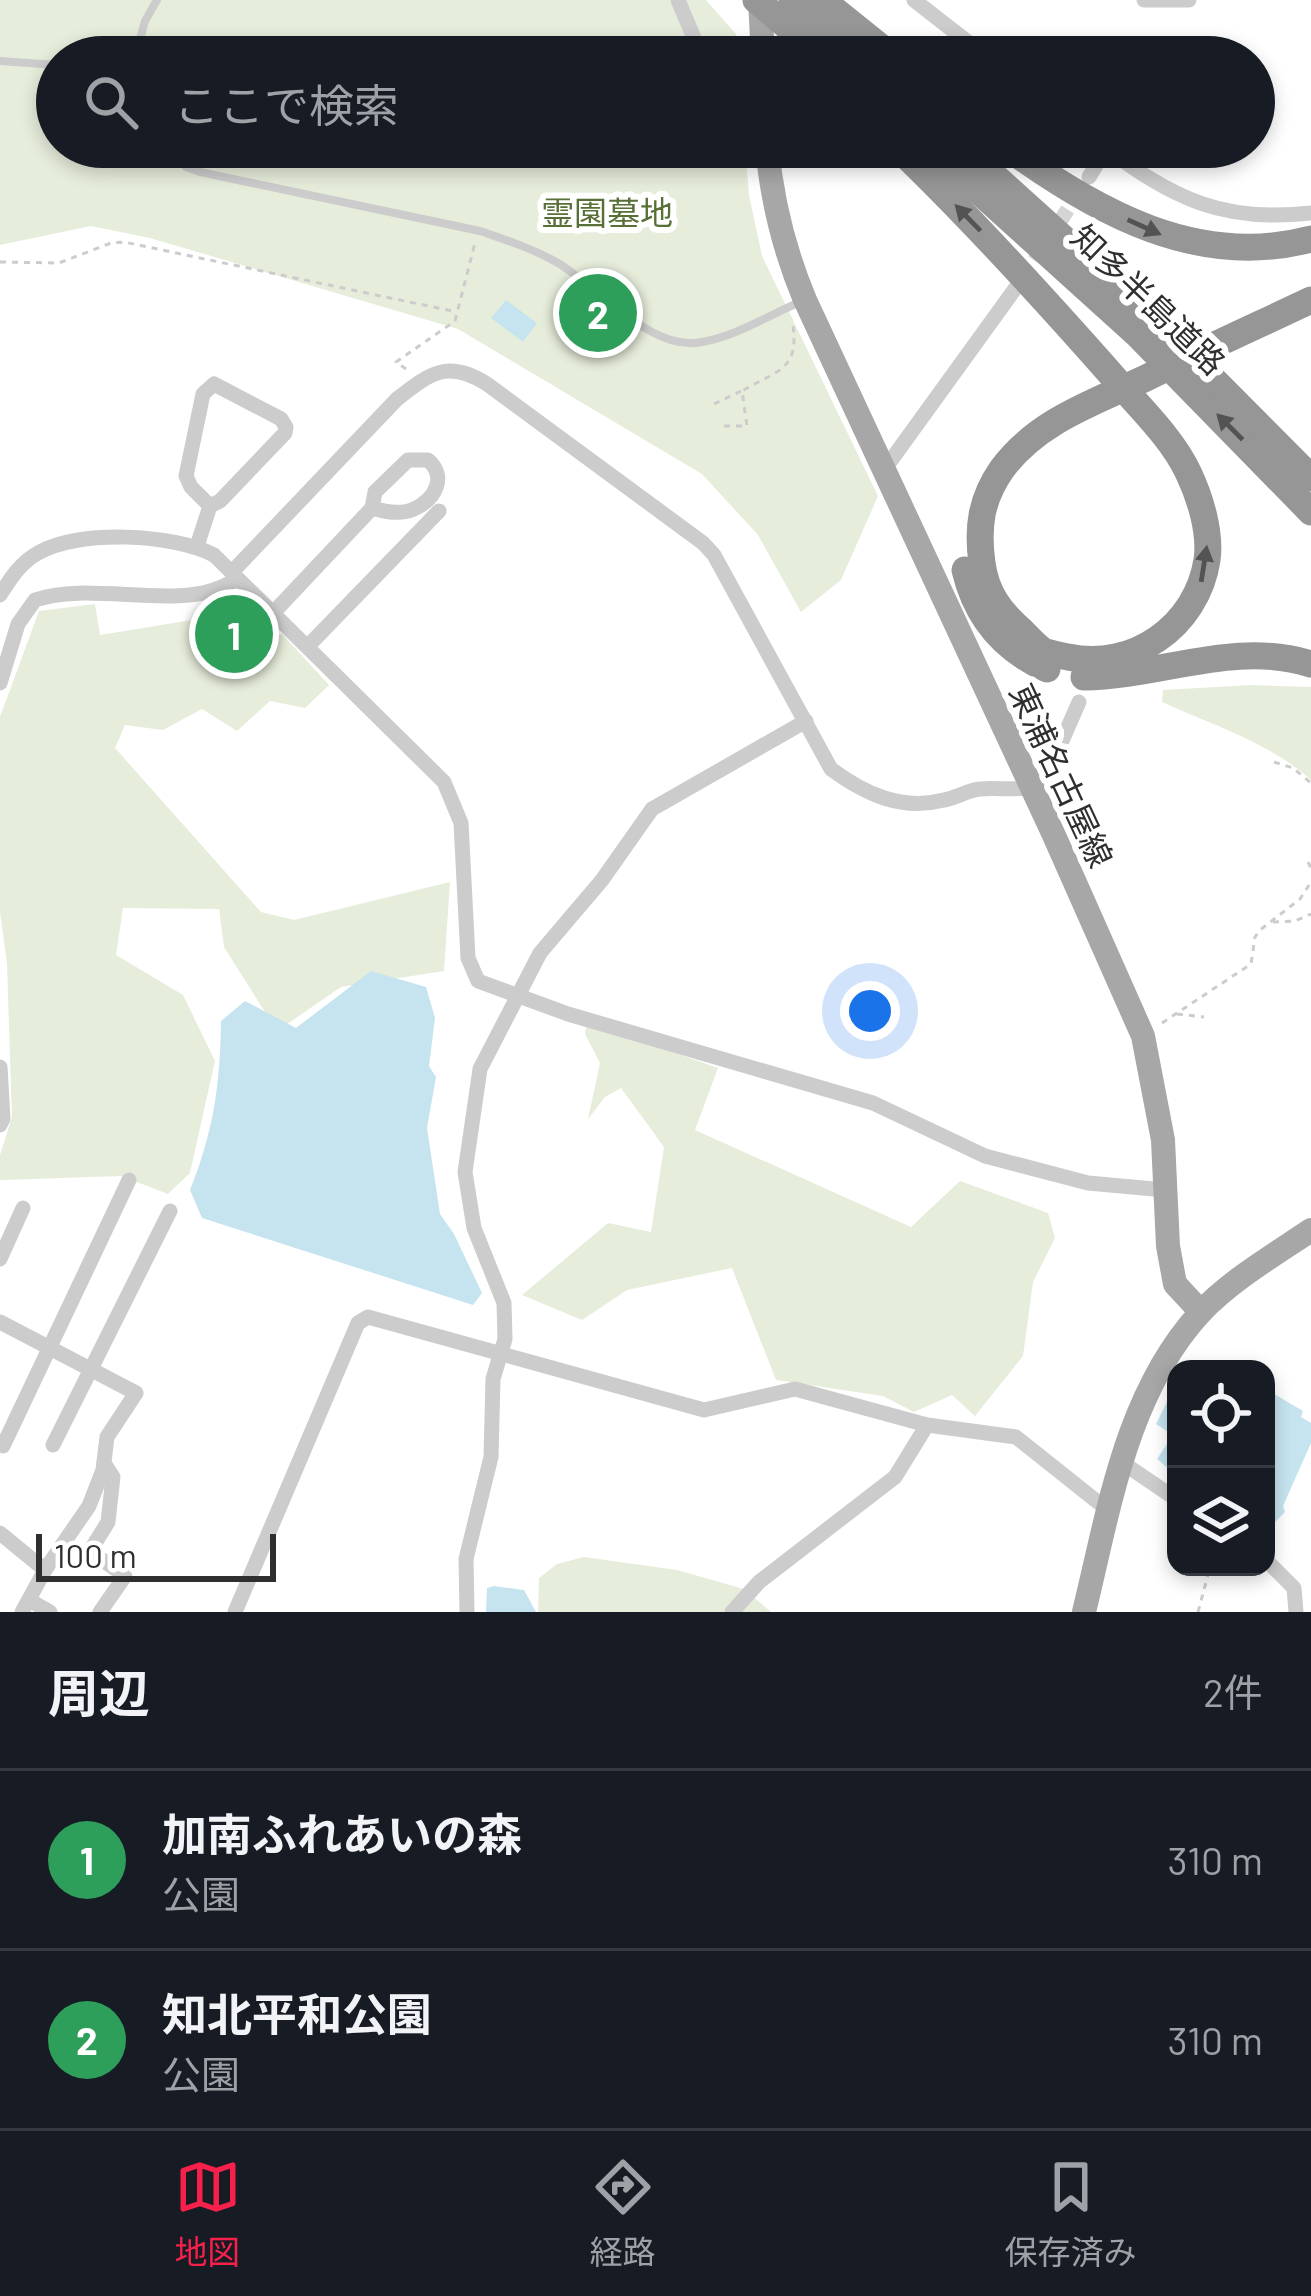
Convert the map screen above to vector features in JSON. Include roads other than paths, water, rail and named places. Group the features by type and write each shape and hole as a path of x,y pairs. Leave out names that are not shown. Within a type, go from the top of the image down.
{"highway":[{"path":"821,0 866,36"},
{"path":"783,19 817,36"},
{"path":"918,168 1030,283 1144,413 1186,467 1197,495 1208,556 1193,602 1168,632 1136,652 1090,662 1044,651 1002,614 985,582 977,532 984,500 1002,469 1028,440 1105,390"},
{"name":"知多半島道路","path":"953,168 1138,335 1311,512"},
{"name":"知多半島道路","path":"985,168 1156,322 1311,478"},
{"path":"1036,168 1066,190 1158,235 1215,247 1277,248 1311,239"},
{"path":"1311,280 1220,333 1024,427 1005,444 977,486 963,540 965,572 977,610 1001,640 1044,668 1074,677 1126,676 1232,654 1281,655 1311,664"},
{"path":"1220,333 1311,300"}],"main road":[{"name":"東浦名古屋線","path":"769,168 798,303 884,470 1143,1036 1161,1122 1168,1246 1175,1284 1201,1312"},
{"path":"1084,1612 1120,1461 1156,1378 1201,1312 1311,1230"}],"street":[{"path":"678,0 693,36"},
{"path":"914,0 960,36"},
{"path":"1144,0 1189,0"},
{"path":"1089,177 1094,168"},
{"path":"1134,168 1161,187 1209,208 1257,218 1311,214"},
{"path":"884,470 1021,282"},
{"path":"0,683 18,624 35,600 71,593 209,594 234,575 397,399 422,380 448,369 469,373 703,543 714,555 831,769 861,792 900,803 945,800 976,789 1031,788 1044,782 1079,702"},
{"path":"197,546 210,506 220,501 286,427 281,419 214,384 203,394 186,476 210,506"},
{"path":"274,612 372,508 375,492 408,460 428,460 436,466 437,486 413,509 388,513 372,508"},
{"path":"308,646 439,511"},
{"path":"0,595 20,565 61,542 168,539 197,546 214,555 274,612 444,782 460,824 468,958 472,971 490,989 873,1103 1007,1162 1088,1183 1165,1190"},
{"path":"467,1612 466,1559 491,1456 504,1304 474,1228 465,1172 480,1069 540,953 602,880 652,809 806,722"},
{"path":"0,1067 0,1125"},
{"path":"3,1446 129,1180"},
{"path":"0,1258 22,1208"},
{"path":"52,1445 170,1211"},
{"path":"235,1612 362,1318 704,1411 795,1389 927,1425 1016,1437 1109,1511"},
{"path":"0,1322 136,1393 107,1437 104,1463 89,1506 25,1606 50,1612"},
{"path":"732,1612 758,1582 895,1477 927,1425"},
{"path":"1120,1461 1167,1493"},
{"path":"100,1612 125,1576 90,1551 108,1522 113,1477 104,1463"},
{"path":"0,1533 45,1570"},
{"path":"1275,1570 1294,1588 1296,1612"}],"lane":[{"path":"141,36 157,0"},
{"path":"0,62 36,64"},
{"path":"190,168 478,230 555,261 603,293 644,330 682,344 725,335 798,303"}],"water":[{"path":"506,300 537,323 523,342 491,318"},
{"path":"371,971 426,987 435,1018 429,1066 436,1077 427,1128 440,1214 482,1293 473,1305 202,1218 190,1190 214,1107 221,1021 245,1001 296,1028"},
{"path":"1275,1394 1303,1411 1301,1417 1311,1423 1311,1443 1283,1506 1285,1512 1275,1522"},
{"path":"1167,1402 1167,1431 1156,1424"},
{"path":"1167,1444 1167,1467 1157,1459"},
{"path":"487,1588 524,1590 536,1612 486,1612"}],"tunnel":[{"path":"1022,280 1081,189"}],"place":[{"name":"知北平和公園","path":"598,313"},
{"name":"加南ふれあいの森","path":"234,634"}],"park label":[{"name":"霊園墓地","path":"607,212"}]}
